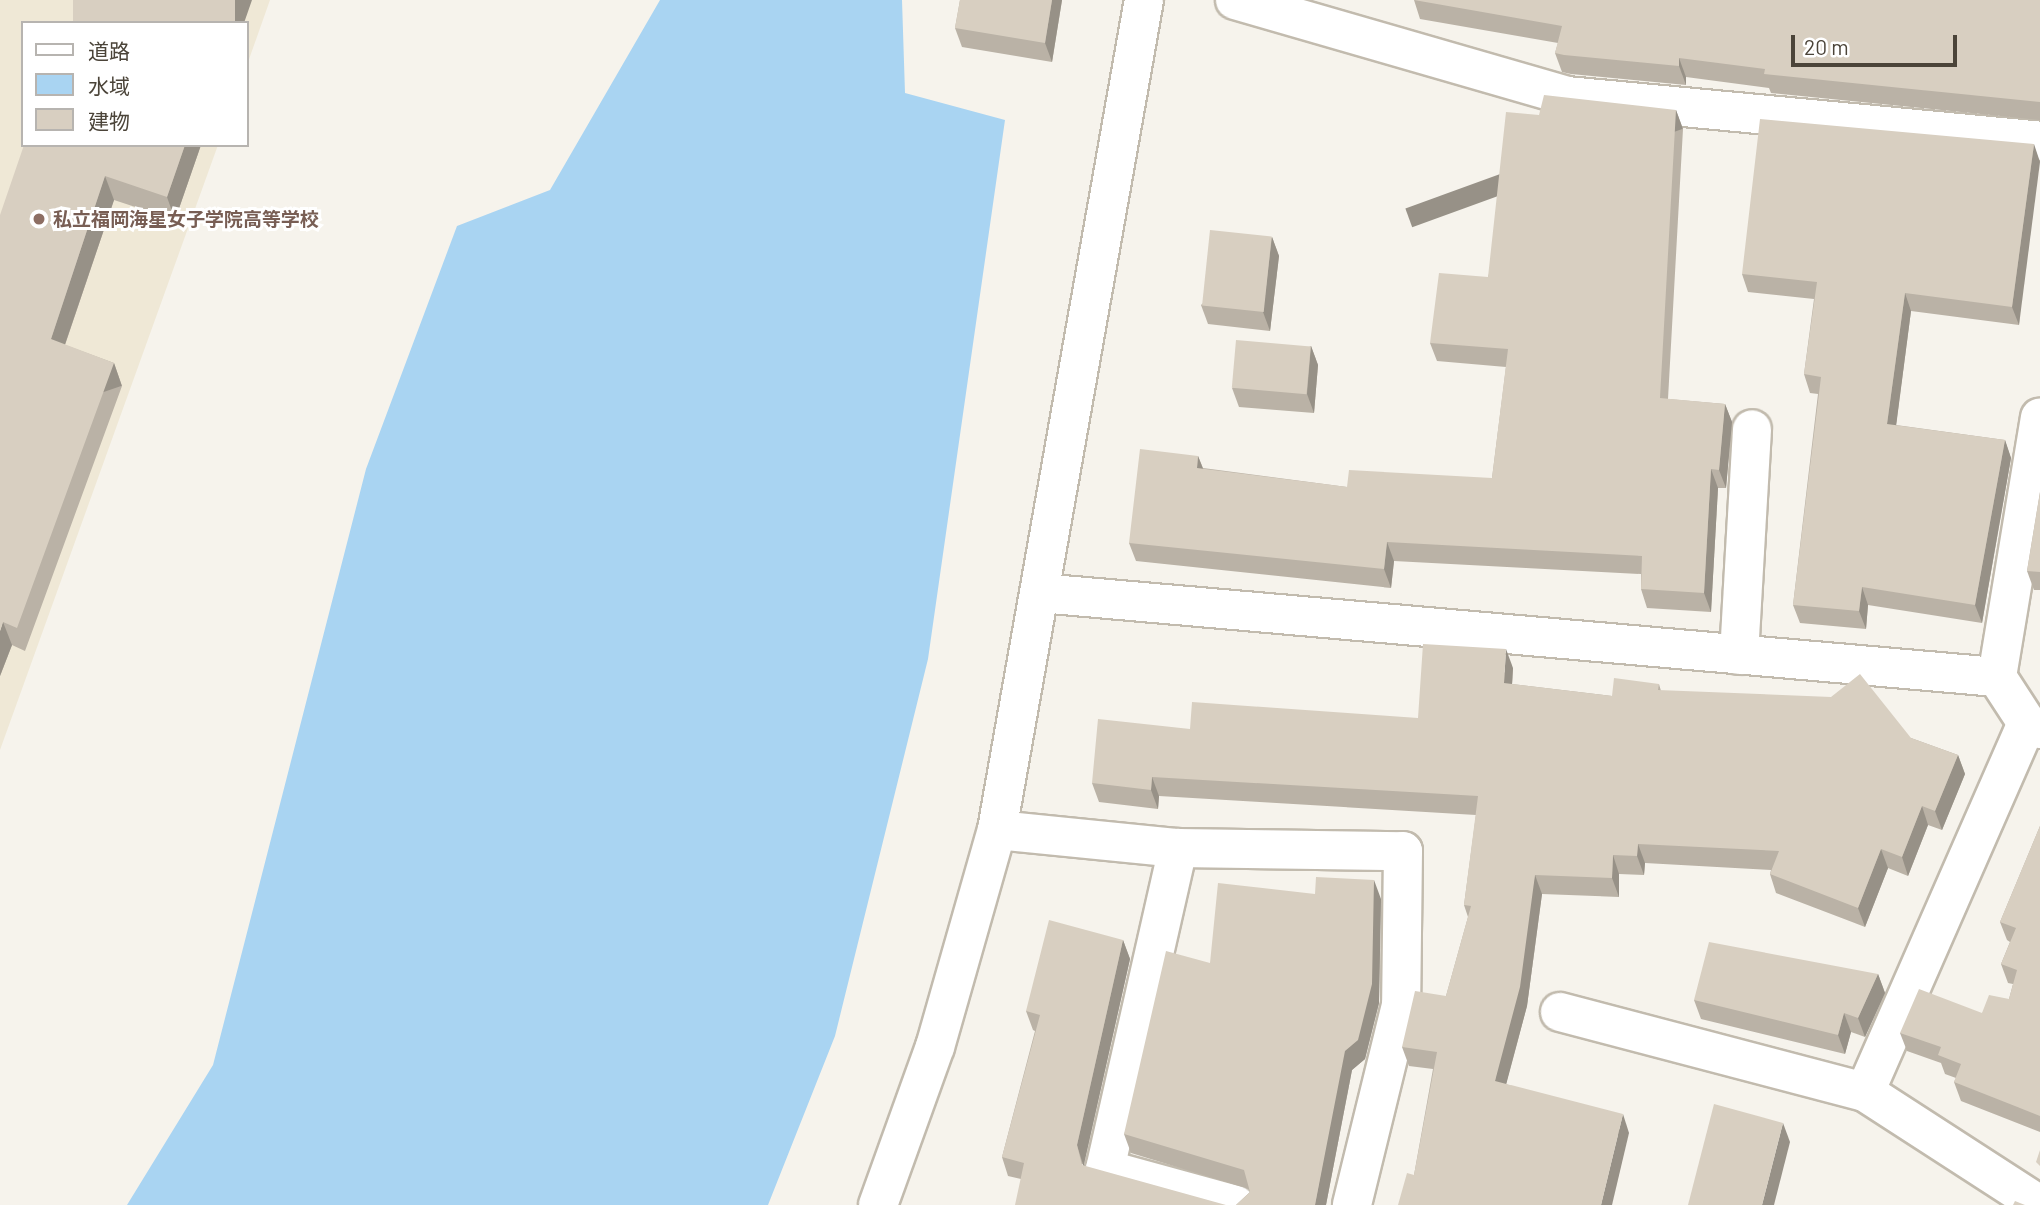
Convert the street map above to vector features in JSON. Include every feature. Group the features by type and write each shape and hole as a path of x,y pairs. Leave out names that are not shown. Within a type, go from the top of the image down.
{"street":[{"path":"878,1205 935,1048 997,830 1144,0"},
{"path":"1234,0 1567,96 2040,141"},
{"path":"1865,1092 2033,726 1997,677 2040,418"},
{"path":"1739,655 1752,429"},
{"path":"1040,593 1997,677"},
{"path":"997,830 1178,848 1403,851 1401,1005 1352,1205"},
{"path":"1178,848 1105,1168 1236,1205"},
{"path":"1560,1012 1865,1092 2040,1205"}],"shaded area":[{"path":"0,0 270,0 248,62 248,21 21,21 21,147 217,147 0,750"}],"water":[{"path":"660,0 902,0 905,93 1005,120 928,659 835,1036 768,1205 127,1205 213,1065 366,469 457,226 550,190"}],"building":[{"path":"73,0 235,0 235,21 73,21"},
{"path":"960,0 1052,0 1045,43 955,28"},
{"path":"1414,0 2040,0 2040,102 1764,74 1765,69 1679,58 1679,66 1564,55 1555,53 1562,26"},
{"path":"1544,95 1676,110 1660,398 1725,404 1719,470 1711,469 1704,593 1641,589 1642,556 1387,542 1384,569 1129,543 1140,449 1198,456 1197,468 1347,487 1349,470 1492,478 1508,349 1430,343 1439,273 1488,277 1506,112 1539,115"},
{"path":"1760,119 2034,144 2012,307 1905,293 1887,424 2005,440 1975,605 1862,587 1859,611 1793,605 1821,377 1804,374 1817,282 1742,274"},
{"path":"23,147 184,147 167,197 105,176 51,339 114,363 17,628 3,622 0,631 0,215"},
{"path":"1210,230 1272,236 1264,312 1202,306"},
{"path":"1236,340 1311,347 1307,394 1232,388"},
{"path":"2040,492 2040,572 2027,571"},
{"path":"1423,644 1506,649 1504,683 1612,696 1614,678 1659,684 1658,690 1831,697 1860,674 1911,738 1958,755 1935,811 1922,806 1902,857 1881,849 1858,908 1770,874 1779,851 1638,844 1637,856 1613,855 1612,878 1535,875 1520,987 1495,1081 1623,1114 1601,1205 1398,1205 1407,1173 1414,1175 1437,1052 1402,1047 1415,991 1446,996 1471,906 1464,905 1478,796 1152,777 1151,790 1092,783 1098,719 1190,729 1192,702 1418,718"},
{"path":"2040,826 2040,1116 1954,1082 1961,1064 1938,1055 1941,1047 1900,1033 1919,989 1982,1013 1989,995 2009,999 2017,970 2001,964 2016,928 2000,922"},
{"path":"1316,877 1374,880 1372,984 1358,1040 1345,1051 1315,1205 1236,1205 1250,1192 1244,1170 1124,1134 1166,951 1210,963 1218,883 1315,894"},
{"path":"1049,920 1123,940 1077,1145 1082,1165 1226,1205 1015,1205 1024,1163 1002,1157 1040,1015 1026,1011"},
{"path":"1709,942 1878,974 1858,1018 1844,1013 1838,1035 1694,1000"},
{"path":"1714,1104 1783,1123 1762,1205 1688,1205"},
{"path":"2040,1150 2040,1166 2036,1162"}],"place":[{"name":"私立福岡海星女子学院高等学校","path":"39,219"}]}
